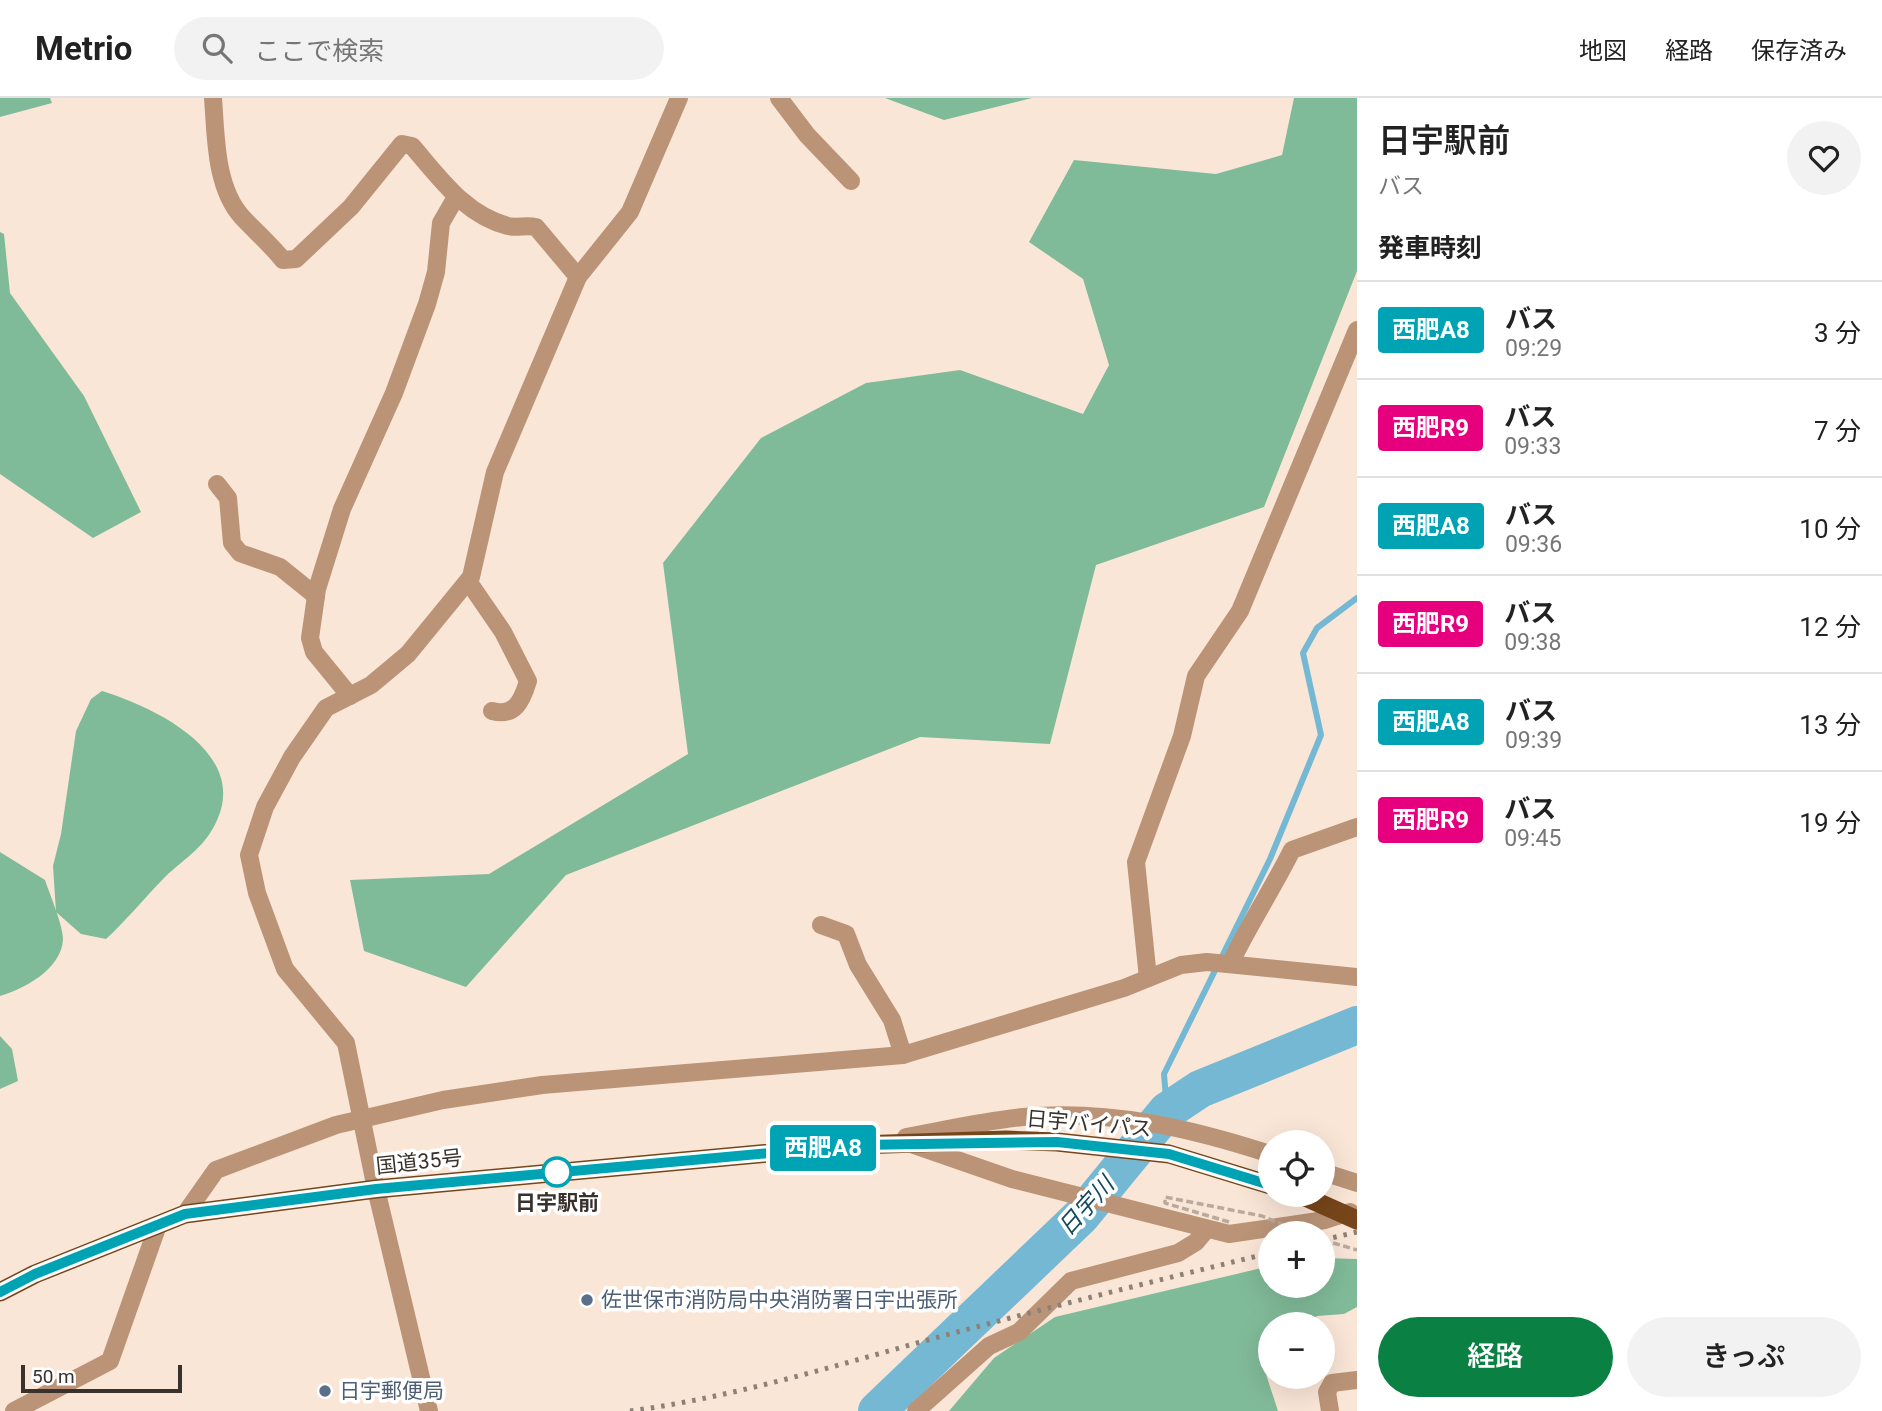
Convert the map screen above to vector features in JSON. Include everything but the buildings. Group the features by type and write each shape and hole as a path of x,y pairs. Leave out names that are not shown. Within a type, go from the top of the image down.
{"highway":[{"name":"日宇バイパス","path":"858,1145 1057,1142 1169,1154 1258,1181"},
{"name":"国道35号","path":"0,1292 35,1274 185,1214 376,1189 858,1145"},
{"path":"1328,1207 1357,1220"}],"street":[{"path":"213,98 223,182 241,215 265,237 283,260 296,259 351,207 402,144 412,146 456,197 489,220 513,227 536,227 578,276"},
{"path":"429,1411 376,1189 346,1043 285,969 257,893 249,855 265,807 292,757 326,708 371,685 408,654 468,581 495,472 578,276 630,212 679,98"},
{"path":"779,98 807,135 851,181"},
{"path":"351,696 314,652 310,638 316,596 342,509 394,393 427,304 436,272 442,223 456,197"},
{"path":"1148,978 1136,862 1182,736 1196,676 1240,611 1357,330"},
{"path":"217,484 228,498 232,543 240,553 280,567 316,596"},
{"path":"468,581 503,632 528,681 522,701 515,709 502,713 492,711"},
{"path":"1230,962 1265,893 1277,880 1292,850 1357,827"},
{"path":"821,925 846,934 858,965 892,1020 903,1055"},
{"path":"185,1214 216,1170 336,1125 443,1100 542,1085 903,1055 1148,978 1181,965 1230,962 1282,971 1357,977"},
{"path":"858,1145 1020,1117 1094,1115 1151,1122 1206,1133 1258,1150"},
{"path":"909,1143 1012,1179 1135,1213 1229,1234 1325,1220 1357,1210"},
{"path":"1335,1176 1357,1183"},
{"path":"14,1411 110,1361 158,1225"},
{"path":"916,1411 989,1346 1019,1332 1071,1281 1178,1253 1196,1242 1206,1230"},
{"path":"1330,1411 1326,1392 1332,1383 1357,1380"}],"path":[{"path":"1229,1223 1165,1203 1165,1196 1262,1216 1274,1221"},
{"path":"1335,1244 1357,1250"}],"green space":[{"path":"0,98 50,98 52,103 0,117"},
{"path":"885,98 1032,98 944,120"},
{"path":"1294,98 1357,98 1357,271 1264,507 1096,565 1050,744 920,737 566,875 466,987 364,951 350,880 489,874 688,754 663,563 761,438 866,383 960,370 1083,414 1109,365 1083,279 1029,242 1074,160 1216,174 1282,155"},
{"path":"0,232 4,234 10,293 84,396 141,512 93,538 0,474"},
{"path":"102,691 146,708 190,735 207,753 219,772 223,794 218,818 208,837 165,877 106,939 81,934 56,912 53,866 61,834 76,731 91,699"},
{"path":"0,852 45,880 59,918 63,939 61,950 49,968 30,983 0,996"},
{"path":"0,1036 12,1049 18,1081 0,1089"},
{"path":"1335,1258 1357,1259 1357,1307 1344,1314 1258,1312 1258,1389 1271,1389 1278,1411 949,1411 994,1358 1055,1317 1258,1269 1258,1298 1335,1298"}],"waterway":[{"path":"1167,1111 1164,1074 1270,859 1321,735 1303,653 1317,628 1357,598"},
{"name":"日宇川","path":"877,1411 1081,1216 1167,1111 1200,1089 1357,1025"}],"railway":[{"path":"1335,1237 1357,1232"},
{"path":"630,1411 707,1398 784,1380 1018,1316 1258,1256"}],"bus line":[{"name":"西肥A8","path":"0,1292 35,1274 185,1214 271,1205 376,1189 560,1171 858,1145 1006,1140 1057,1142 1169,1154 1258,1181"}],"place":[{"name":"日宇駅前","path":"557,1172"},
{"name":"佐世保市消防局中央消防署日宇出張所","path":"587,1300"},
{"name":"日宇郵便局","path":"325,1391"}]}
